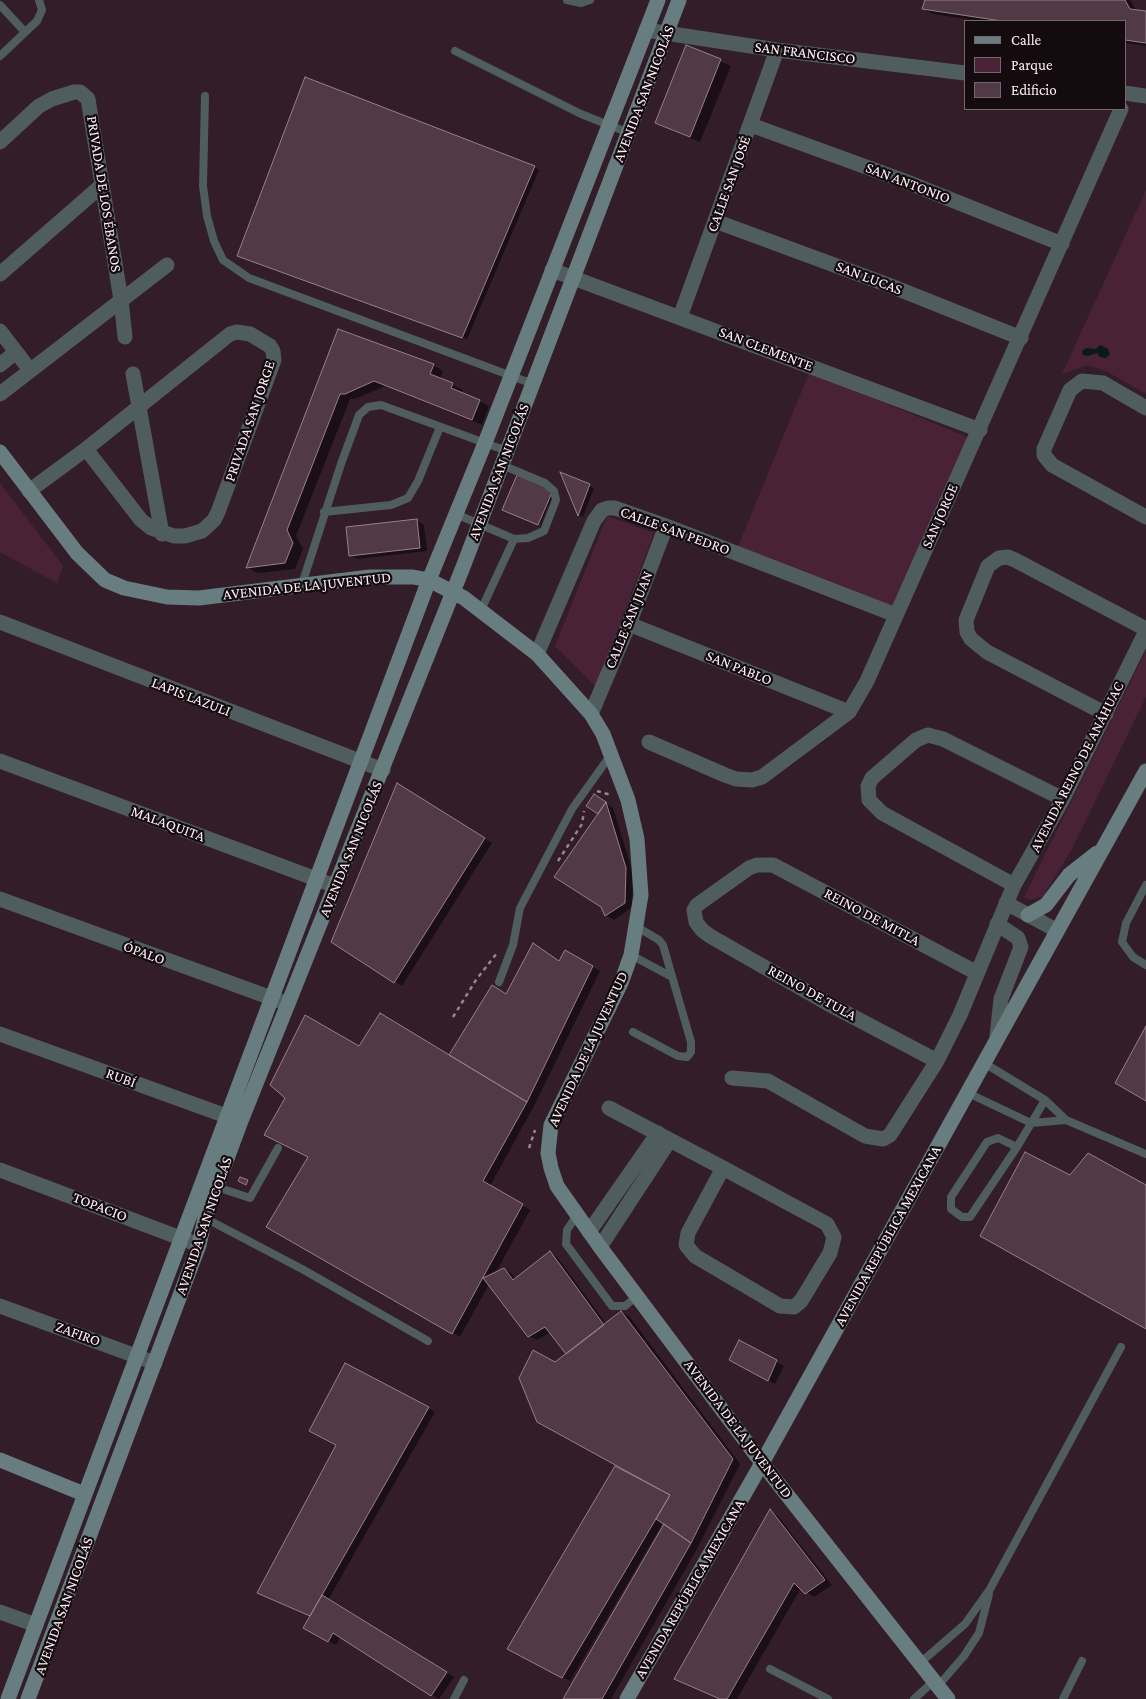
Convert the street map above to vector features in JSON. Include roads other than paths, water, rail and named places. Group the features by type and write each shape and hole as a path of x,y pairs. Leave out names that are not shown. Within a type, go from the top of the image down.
{"street":[{"name":"AVENIDA SAN NICOLÁS","path":"8,1699 190,1210 318,879 429,580 485,443 658,0"},
{"name":"AVENIDA SAN NICOLÁS","path":"28,1699 199,1245 205,1218 241,1121 453,592 630,133 679,0"},
{"name":"SAN FRANCISCO","path":"646,30 777,50 964,73"},
{"name":"CALLE SAN JOSÉ","path":"680,317 777,50"},
{"name":"PRIVADA DE LOS ÉBANOS","path":"0,142 40,106 62,95 80,92 88,99 121,300 125,337"},
{"path":"1126,96 1146,96"},
{"name":"SAN JORGE","path":"649,742 725,775 736,779 752,780 762,776 850,712 867,681 980,430 1121,110"},
{"name":"SAN ANTONIO","path":"751,125 902,180 1062,244"},
{"path":"0,274 101,186"},
{"name":"SAN LUCAS","path":"715,222 891,286 1021,338"},
{"name":"PRIVADA DE LOS ÉBANOS","path":"0,394 167,265"},
{"name":"SAN CLEMENTE","path":"552,270 980,430"},
{"path":"0,331 30,370"},
{"name":"PRIVADA SAN JORGE","path":"29,491 86,449 230,334 237,332 250,334 270,346 273,351 274,360 214,520 202,531 185,536 162,534"},
{"path":"0,365 16,352"},
{"path":"133,374 162,534"},
{"path":"1146,408 1103,383 1082,381 1070,390 1046,442 1044,455 1052,465 1146,517"},
{"path":"86,449 141,520 162,534"},
{"name":"AVENIDA DE LA JUVENTUD","path":"0,452 86,564 105,580 124,588 167,597 199,598 370,577 413,577 429,580 453,592 481,610 537,654 591,714 612,753 628,800 637,839 641,895 631,955 621,983 551,1125 548,1153 557,1186 600,1247 762,1462 948,1699"},
{"name":"CALLE SAN PEDRO","path":"537,654 597,515 608,508 615,508 666,526 896,615"},
{"name":"CALLE SAN JUAN","path":"591,714 629,624 666,526"},
{"path":"1106,714 987,652 971,639 967,632 966,620 988,566 999,558 1008,557 1146,630"},
{"name":"LAPIS LAZULI","path":"0,622 383,770"},
{"name":"SAN PABLO","path":"629,624 850,712"},
{"name":"AVENIDA REINO DE ANÁHUAC","path":"732,1078 768,1081 865,1136 883,1139 897,1128 937,1061 960,1015 996,924 1014,885 1063,799 1146,630"},
{"path":"1014,885 882,813 869,800 868,786 872,778 916,740 928,735 943,739 1063,799"},
{"name":"MALAQUITA","path":"0,761 335,886"},
{"name":"AVENIDA REPÚBLICA MEXICANA","path":"628,1699 968,1092 1100,850 1146,771"},
{"path":"1028,915 1046,905 1069,875 1100,850"},
{"name":"REINO DE MITLA","path":"694,917 694,910 701,900 749,868 765,864 782,868 977,973"},
{"name":"ÓPALO","path":"0,899 288,1004"},
{"path":"1006,903 1056,930"},
{"name":"REINO DE TULA","path":"694,917 698,926 710,936 826,1003 937,1061"},
{"path":"996,924 1018,938 1021,946 1001,999 997,1036"},
{"name":"RUBÍ","path":"0,1034 241,1121"},
{"path":"609,1108 723,1168 827,1224 832,1230 833,1244 830,1253 801,1301 794,1307 780,1306 695,1256 686,1245 688,1233 723,1168"},
{"path":"589,1232 664,1137"},
{"path":"600,1247 664,1137"},
{"name":"TOPACIO","path":"0,1170 199,1245"},
{"name":"ZAFIRO","path":"0,1306 155,1363"},
{"path":"84,1494 100,1484 134,1396 155,1363"},
{"path":"0,1460 84,1494 91,1508 20,1699"},
{"path":"0,1612 36,1626"}],"lane":[{"path":"6,0 0,5 25,32"},
{"path":"0,56 40,16 42,10 39,0"},
{"path":"567,0 581,3 590,0"},
{"path":"455,51 581,114 630,133"},
{"path":"205,96 203,186 209,225 223,260 249,278 532,384"},
{"path":"302,584 324,512 359,414 363,410 374,405 381,405 485,443 504,458 545,483 556,496 553,511 544,531 528,538 514,539 456,514"},
{"path":"324,512 392,506 408,498 418,481 440,427"},
{"path":"481,610 514,539"},
{"path":"499,982 513,946 520,908 572,809 612,753"},
{"path":"1146,885 1126,923 1122,942 1133,957 1146,965"},
{"path":"633,1032 678,1056 690,1055 692,1042 663,945 637,927"},
{"path":"631,955 672,977"},
{"path":"984,1063 1044,1100 1066,1120 1146,1154"},
{"path":"968,1092 1031,1123 1066,1120"},
{"path":"1017,1147 998,1138 987,1142 951,1197 951,1209 962,1217 970,1217 1017,1147 1044,1100"},
{"path":"217,1187 250,1198 278,1148"},
{"path":"190,1210 428,1341"},
{"path":"578,1215 567,1230 566,1244 612,1306 622,1307 637,1296"},
{"path":"920,1663 965,1624 990,1589 1121,1347"},
{"path":"914,1699 936,1684 964,1656 979,1633 990,1589"},
{"path":"1063,1699 1082,1661"},
{"path":"770,1669 828,1699"},
{"path":"454,1699 464,1680"}]}
